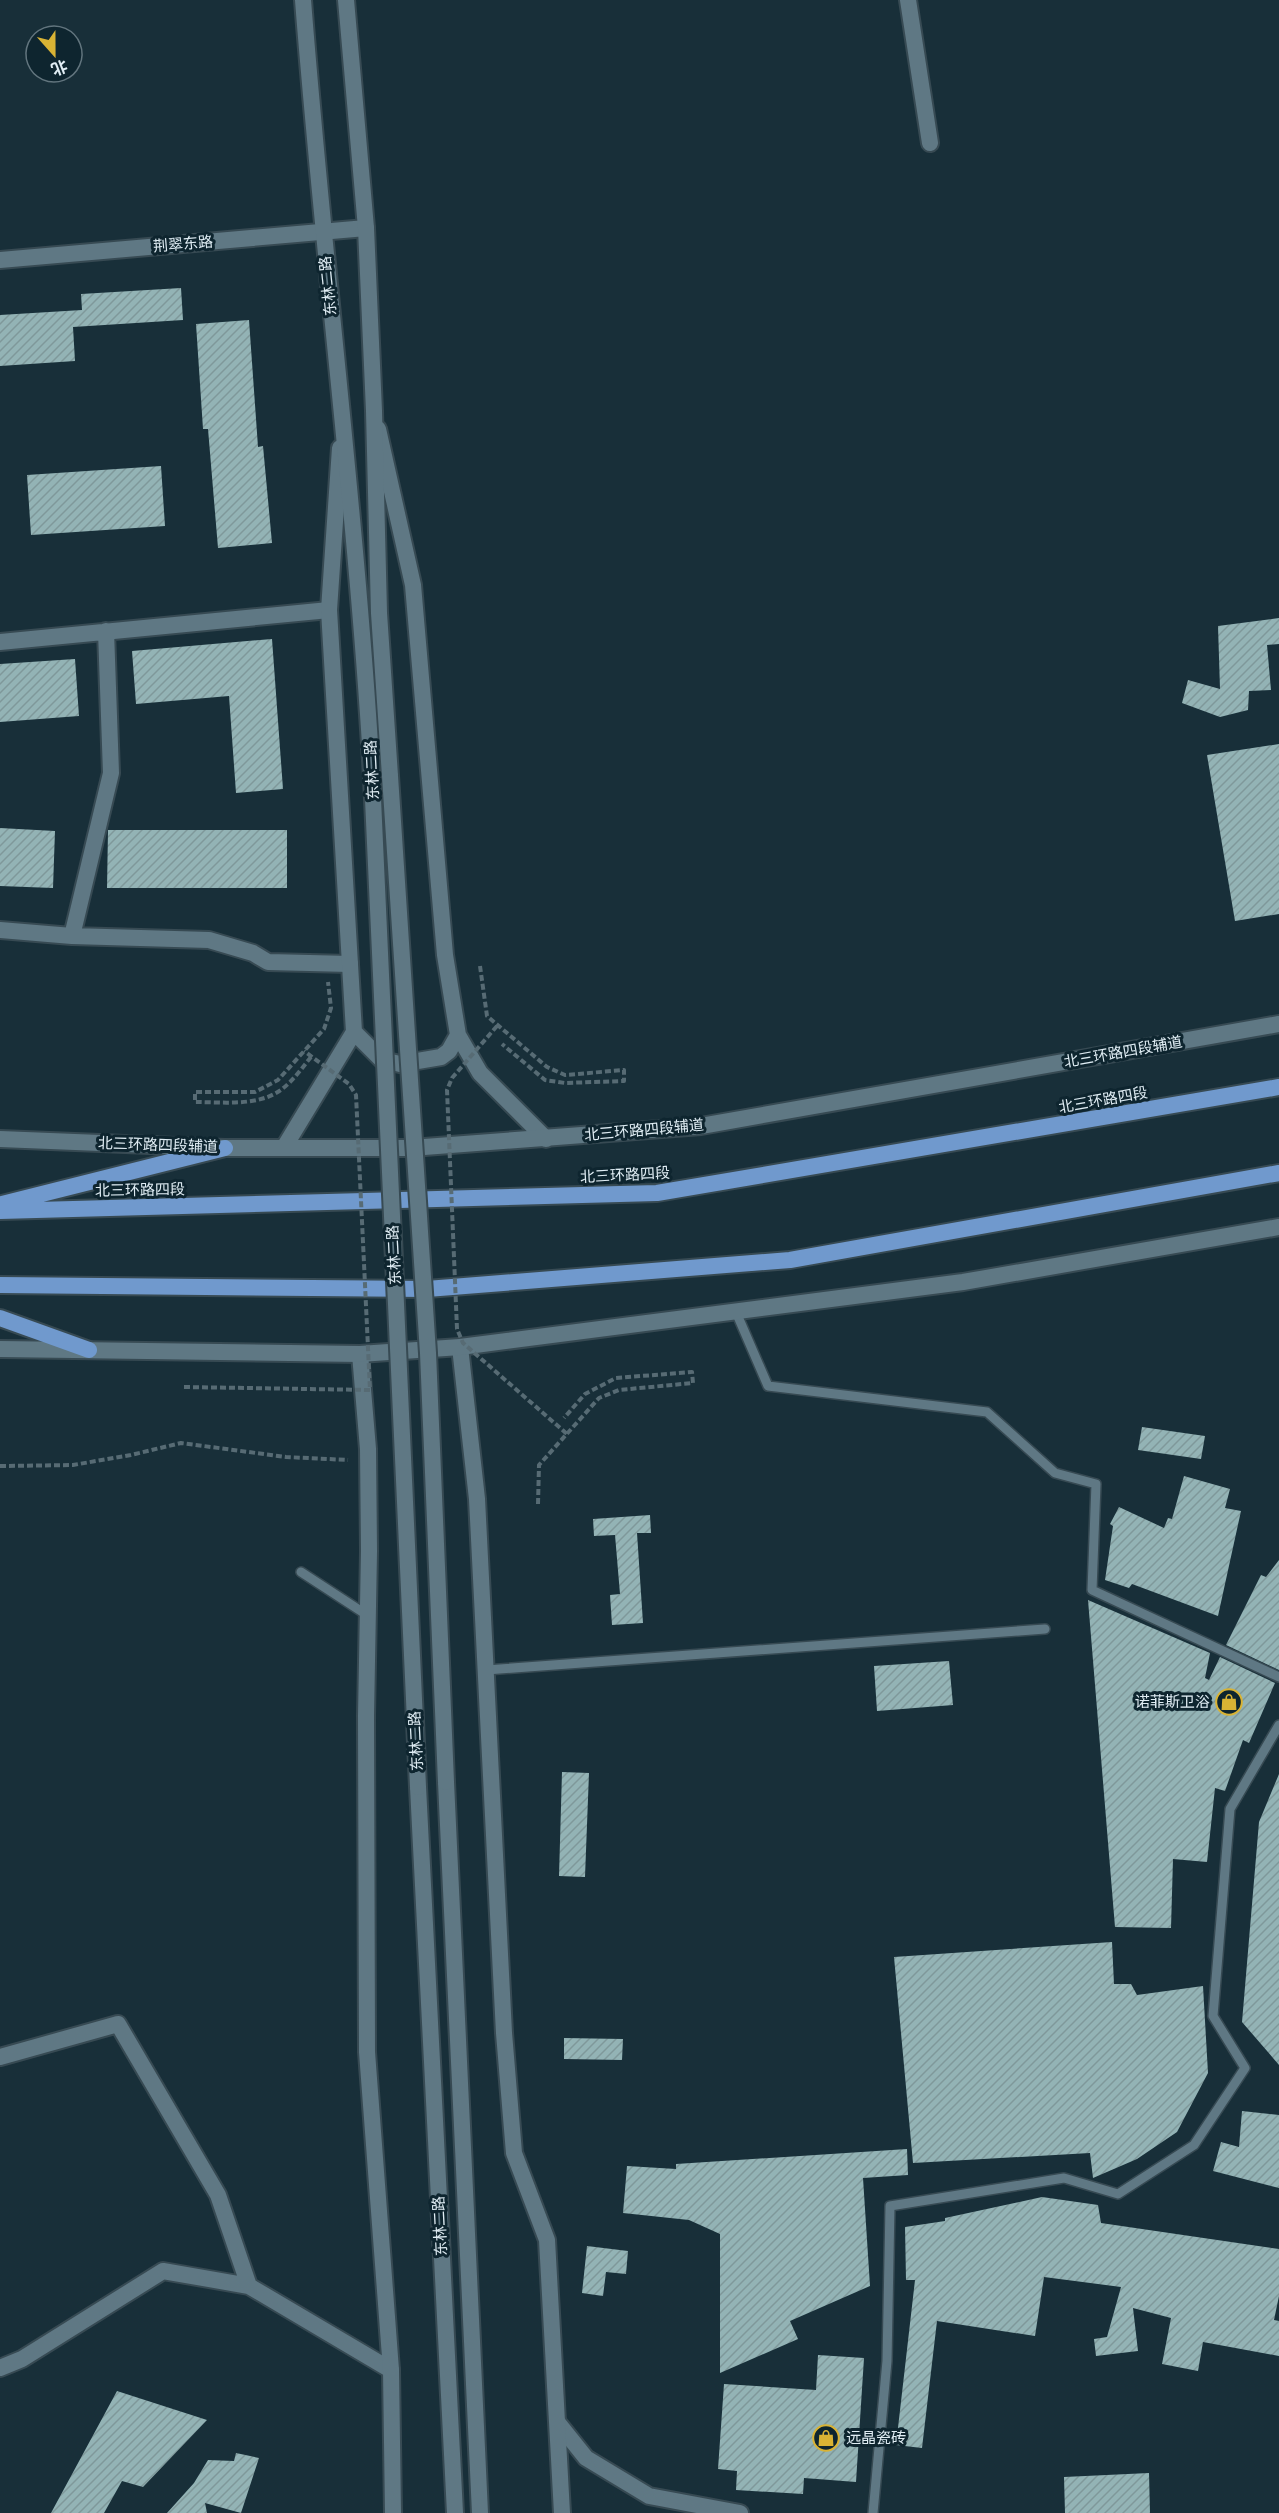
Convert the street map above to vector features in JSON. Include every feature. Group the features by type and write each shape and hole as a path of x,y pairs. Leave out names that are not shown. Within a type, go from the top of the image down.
{"highway":[{"name":"北三环路四段","path":"0,1211 657,1193 1279,1087"},
{"path":"0,1205 225,1148"},
{"path":"0,1285 427,1289 778,1261 1279,1173"},
{"path":"0,1318 89,1350"}],"main road":[{"name":"东林二路","path":"303,0 323,231 362,613 372,777 418,1787 455,2513"},
{"name":"东林二路","path":"346,0 366,228 374,411 379,613 428,1353 480,2513"},
{"path":"908,0 930,143"},
{"name":"荆翠东路","path":"0,260 366,228"},
{"path":"374,411 413,585 445,955 458,1035 480,1073 546,1139"},
{"path":"285,1146 354,1032 329,610 342,426"},
{"path":"0,642 329,610"},
{"path":"72,936 111,773 106,631"},
{"path":"0,930 72,936 209,940 253,953 268,962 350,964"},
{"name":"北三环路四段辅道","path":"0,1139 225,1148 285,1146 411,1148 701,1126 1279,1024"},
{"path":"354,1032 382,1060 400,1064 441,1057 449,1052 458,1035"},
{"path":"0,1349 360,1354 460,1347 963,1282 1279,1227"},
{"path":"460,1347 477,1499 504,2033 514,2154 547,2240 562,2513"},
{"path":"360,1354 368,1449 367,2052 391,2370 393,2512"},
{"path":"0,2057 118,2024 218,2195 249,2286"},
{"path":"0,2368 22,2359 163,2271 249,2286 391,2370"},
{"path":"558,2423 586,2458 649,2496 740,2513"}],"lane":[{"path":"736,1311 768,1386 987,1412 1055,1473 1096,1484 1092,1590 1279,1677"},
{"path":"302,1572 367,1615"},
{"path":"486,1670 689,1657 1045,1629"},
{"path":"873,2513 887,2361 891,2206 1064,2178 1118,2194 1194,2145 1245,2068 1213,2016 1230,1809 1279,1725"}],"path":[{"path":"480,966 487,1016 547,1067 565,1075 624,1070 624,1081 565,1083 545,1080 502,1044"},
{"path":"311,1058 282,1089 273,1094 254,1101 195,1102 195,1092 255,1092 278,1080 324,1029 331,1008 326,972"},
{"path":"497,1026 452,1078 447,1090 457,1329 463,1343 567,1434"},
{"path":"184,1387 370,1390 356,1095 349,1084 304,1051"},
{"path":"538,1504 539,1465 599,1398 620,1389 693,1383 692,1372 616,1378 585,1394 564,1418"},
{"path":"0,1466 73,1464 131,1455 182,1443 286,1457 348,1460"}],"building":[{"path":"181,288 183,320 73,327 75,361 0,366 0,315 82,310 81,294"},
{"path":"249,320 258,447 263,446 272,543 218,548 208,429 203,429 196,324"},
{"path":"161,466 165,526 31,535 27,475"},
{"path":"1279,618 1279,644 1267,645 1271,690 1249,691 1248,710 1220,717 1182,703 1188,680 1220,689 1218,626"},
{"path":"272,639 283,789 236,793 229,696 136,704 132,651"},
{"path":"75,659 79,716 0,722 0,664"},
{"path":"1279,744 1279,914 1235,921 1207,755"},
{"path":"0,828 55,831 53,888 0,886"},
{"path":"108,830 287,830 287,888 107,888"},
{"path":"1142,1427 1205,1436 1201,1459 1138,1450"},
{"path":"1184,1476 1230,1489 1225,1508 1241,1511 1218,1616 1132,1584 1129,1588 1105,1580 1113,1526 1110,1524 1119,1507 1164,1528 1168,1518 1172,1519"},
{"path":"650,1515 651,1533 637,1533 643,1623 612,1625 610,1595 620,1594 615,1535 594,1536 593,1519"},
{"path":"1279,1560 1279,1670 1226,1645 1261,1575 1266,1577"},
{"path":"1088,1600 1210,1653 1205,1678 1209,1680 1220,1657 1275,1683 1249,1743 1243,1740 1225,1791 1215,1788 1207,1862 1173,1859 1171,1928 1115,1927"},
{"path":"949,1661 953,1705 877,1711 874,1666"},
{"path":"562,1772 589,1773 585,1877 559,1876"},
{"path":"1279,1774 1279,2065 1242,2022 1259,1822"},
{"path":"1112,1942 1114,1984 1131,1984 1137,1995 1203,1986 1208,2073 1177,2132 1137,2159 1093,2178 1090,2153 913,2163 894,1957"},
{"path":"564,2038 623,2039 622,2060 564,2059"},
{"path":"1242,2111 1279,2115 1279,2188 1213,2171 1221,2142 1239,2147"},
{"path":"907,2149 908,2175 863,2178 870,2286 790,2321 798,2339 720,2373 720,2234 689,2220 623,2213 627,2166 676,2169 676,2164"},
{"path":"1042,2197 1098,2205 1101,2223 1279,2249 1279,2296 1274,2320 1279,2321 1279,2356 1203,2342 1198,2371 1162,2364 1171,2318 1133,2308 1138,2351 1096,2356 1094,2339 1107,2337 1121,2287 1044,2277 1035,2336 937,2321 922,2448 896,2445 915,2280 906,2280 905,2227 945,2221 945,2218"},
{"path":"587,2246 628,2251 626,2274 606,2272 603,2296 582,2293"},
{"path":"818,2355 864,2358 856,2482 804,2478 803,2494 736,2490 737,2471 718,2469 724,2384 816,2390"},
{"path":"117,2391 207,2420 143,2487 122,2481 104,2513 51,2513"},
{"path":"236,2453 259,2458 241,2513 205,2503 207,2513 167,2513 194,2483 208,2460 234,2461"},
{"path":"1149,2473 1150,2513 1065,2513 1064,2477"}],"place":[{"name":"诺菲斯卫浴","path":"1229,1702"},
{"name":"远晶瓷砖","path":"826,2438"}]}
